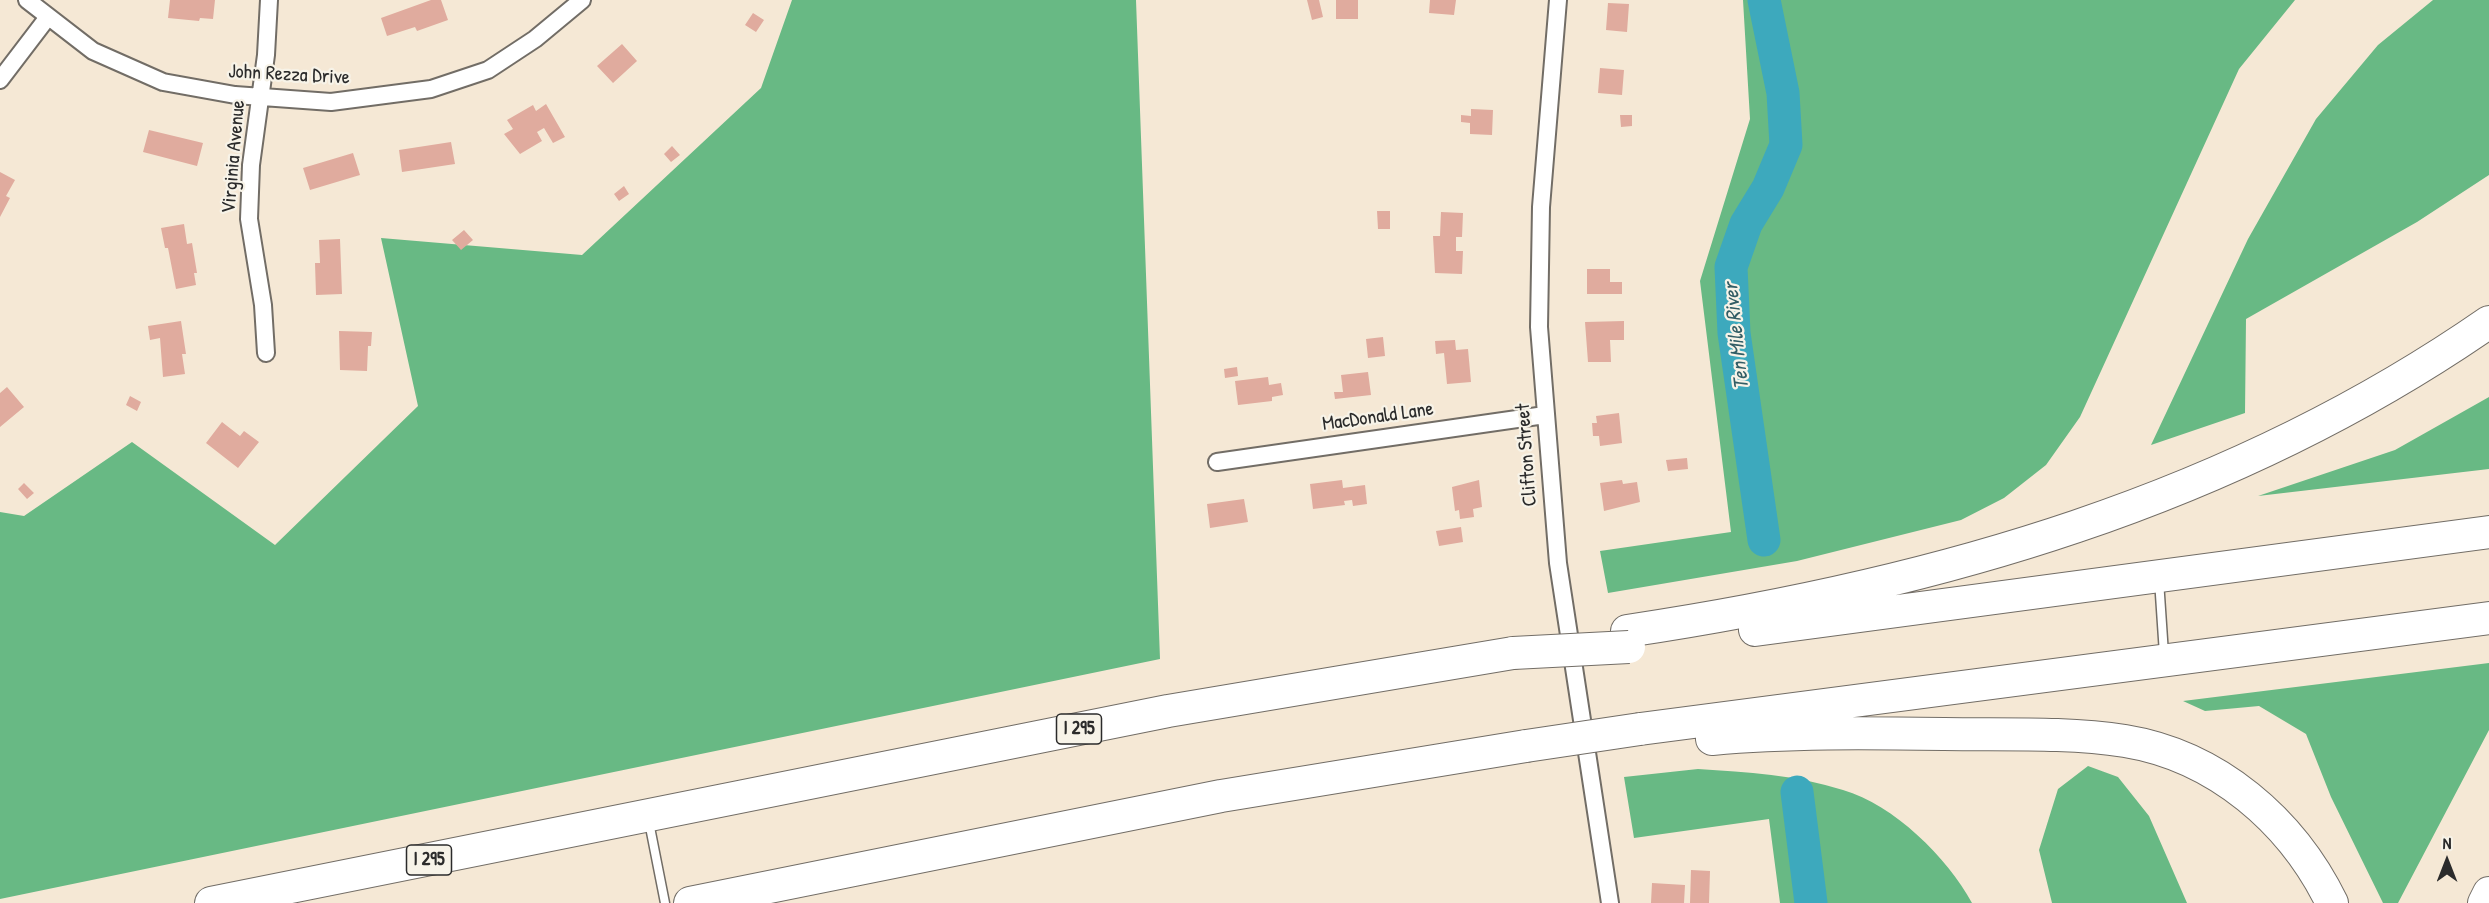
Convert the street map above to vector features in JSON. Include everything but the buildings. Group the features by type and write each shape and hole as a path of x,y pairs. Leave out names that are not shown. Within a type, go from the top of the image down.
{"highway":[{"path":"1628,639 1926,573 2118,513 2201,480 2302,433 2390,385 2489,322"},
{"path":"1628,639 2158,577 2489,532"},
{"path":"690,903 1221,796 1641,739 2165,660 2489,618"},
{"name":"I 295","path":"211,903 1190,707 1513,653 1628,639"},
{"path":"1641,739 1925,734 2098,738 2150,746 2201,766 2246,795 2279,825 2302,852 2332,903"},
{"path":"736,903 976,856 1292,801 1527,755"},
{"path":"2484,903 2489,893"}],"street":[{"name":"John Rezza Drive","path":"27,0 93,51 163,82 260,96 331,102 431,89 488,70 535,39 582,0"},
{"name":"Virginia Avenue","path":"266,353 263,305 249,219 251,165 269,0"},
{"name":"Clifton Street","path":"1558,0 1541,207 1539,327 1557,563 1610,903"},
{"path":"0,80 48,16"},
{"name":"MacDonald Lane","path":"1217,462 1545,415"}],"lane":[{"path":"2158,577 2165,660"},
{"path":"647,815 665,903"}],"green space":[{"path":"792,0 1136,0 1160,659 0,899 0,512 24,516 132,442 275,545 418,406 381,238 582,255 761,88"},
{"path":"1743,0 2295,0 2239,69 2080,417 2046,465 2004,498 1961,520 1797,561 1608,593 1600,551 1731,532 1700,281 1750,119"},
{"path":"2433,0 2489,0 2489,175 2417,222 2246,319 2245,413 2151,445 2248,239 2316,119 2378,45"},
{"path":"2489,397 2489,469 2258,496 2395,450"},
{"path":"2489,663 2489,730 2398,903 2383,903 2331,797 2306,734 2259,706 2205,711 2183,701"},
{"path":"2088,766 2118,777 2149,816 2187,903 2052,903 2039,850 2058,789"},
{"path":"1698,769 1789,778 1825,785 1862,797 1900,820 1934,851 1972,903 1780,903 1769,819 1634,838 1624,777"}],"waterway":[{"name":"Ten Mile River","path":"1764,0 1783,93 1786,145 1768,188 1746,224 1731,267 1734,333 1764,540"},
{"name":"Ten Mile River","path":"1797,792 1811,903"}]}
